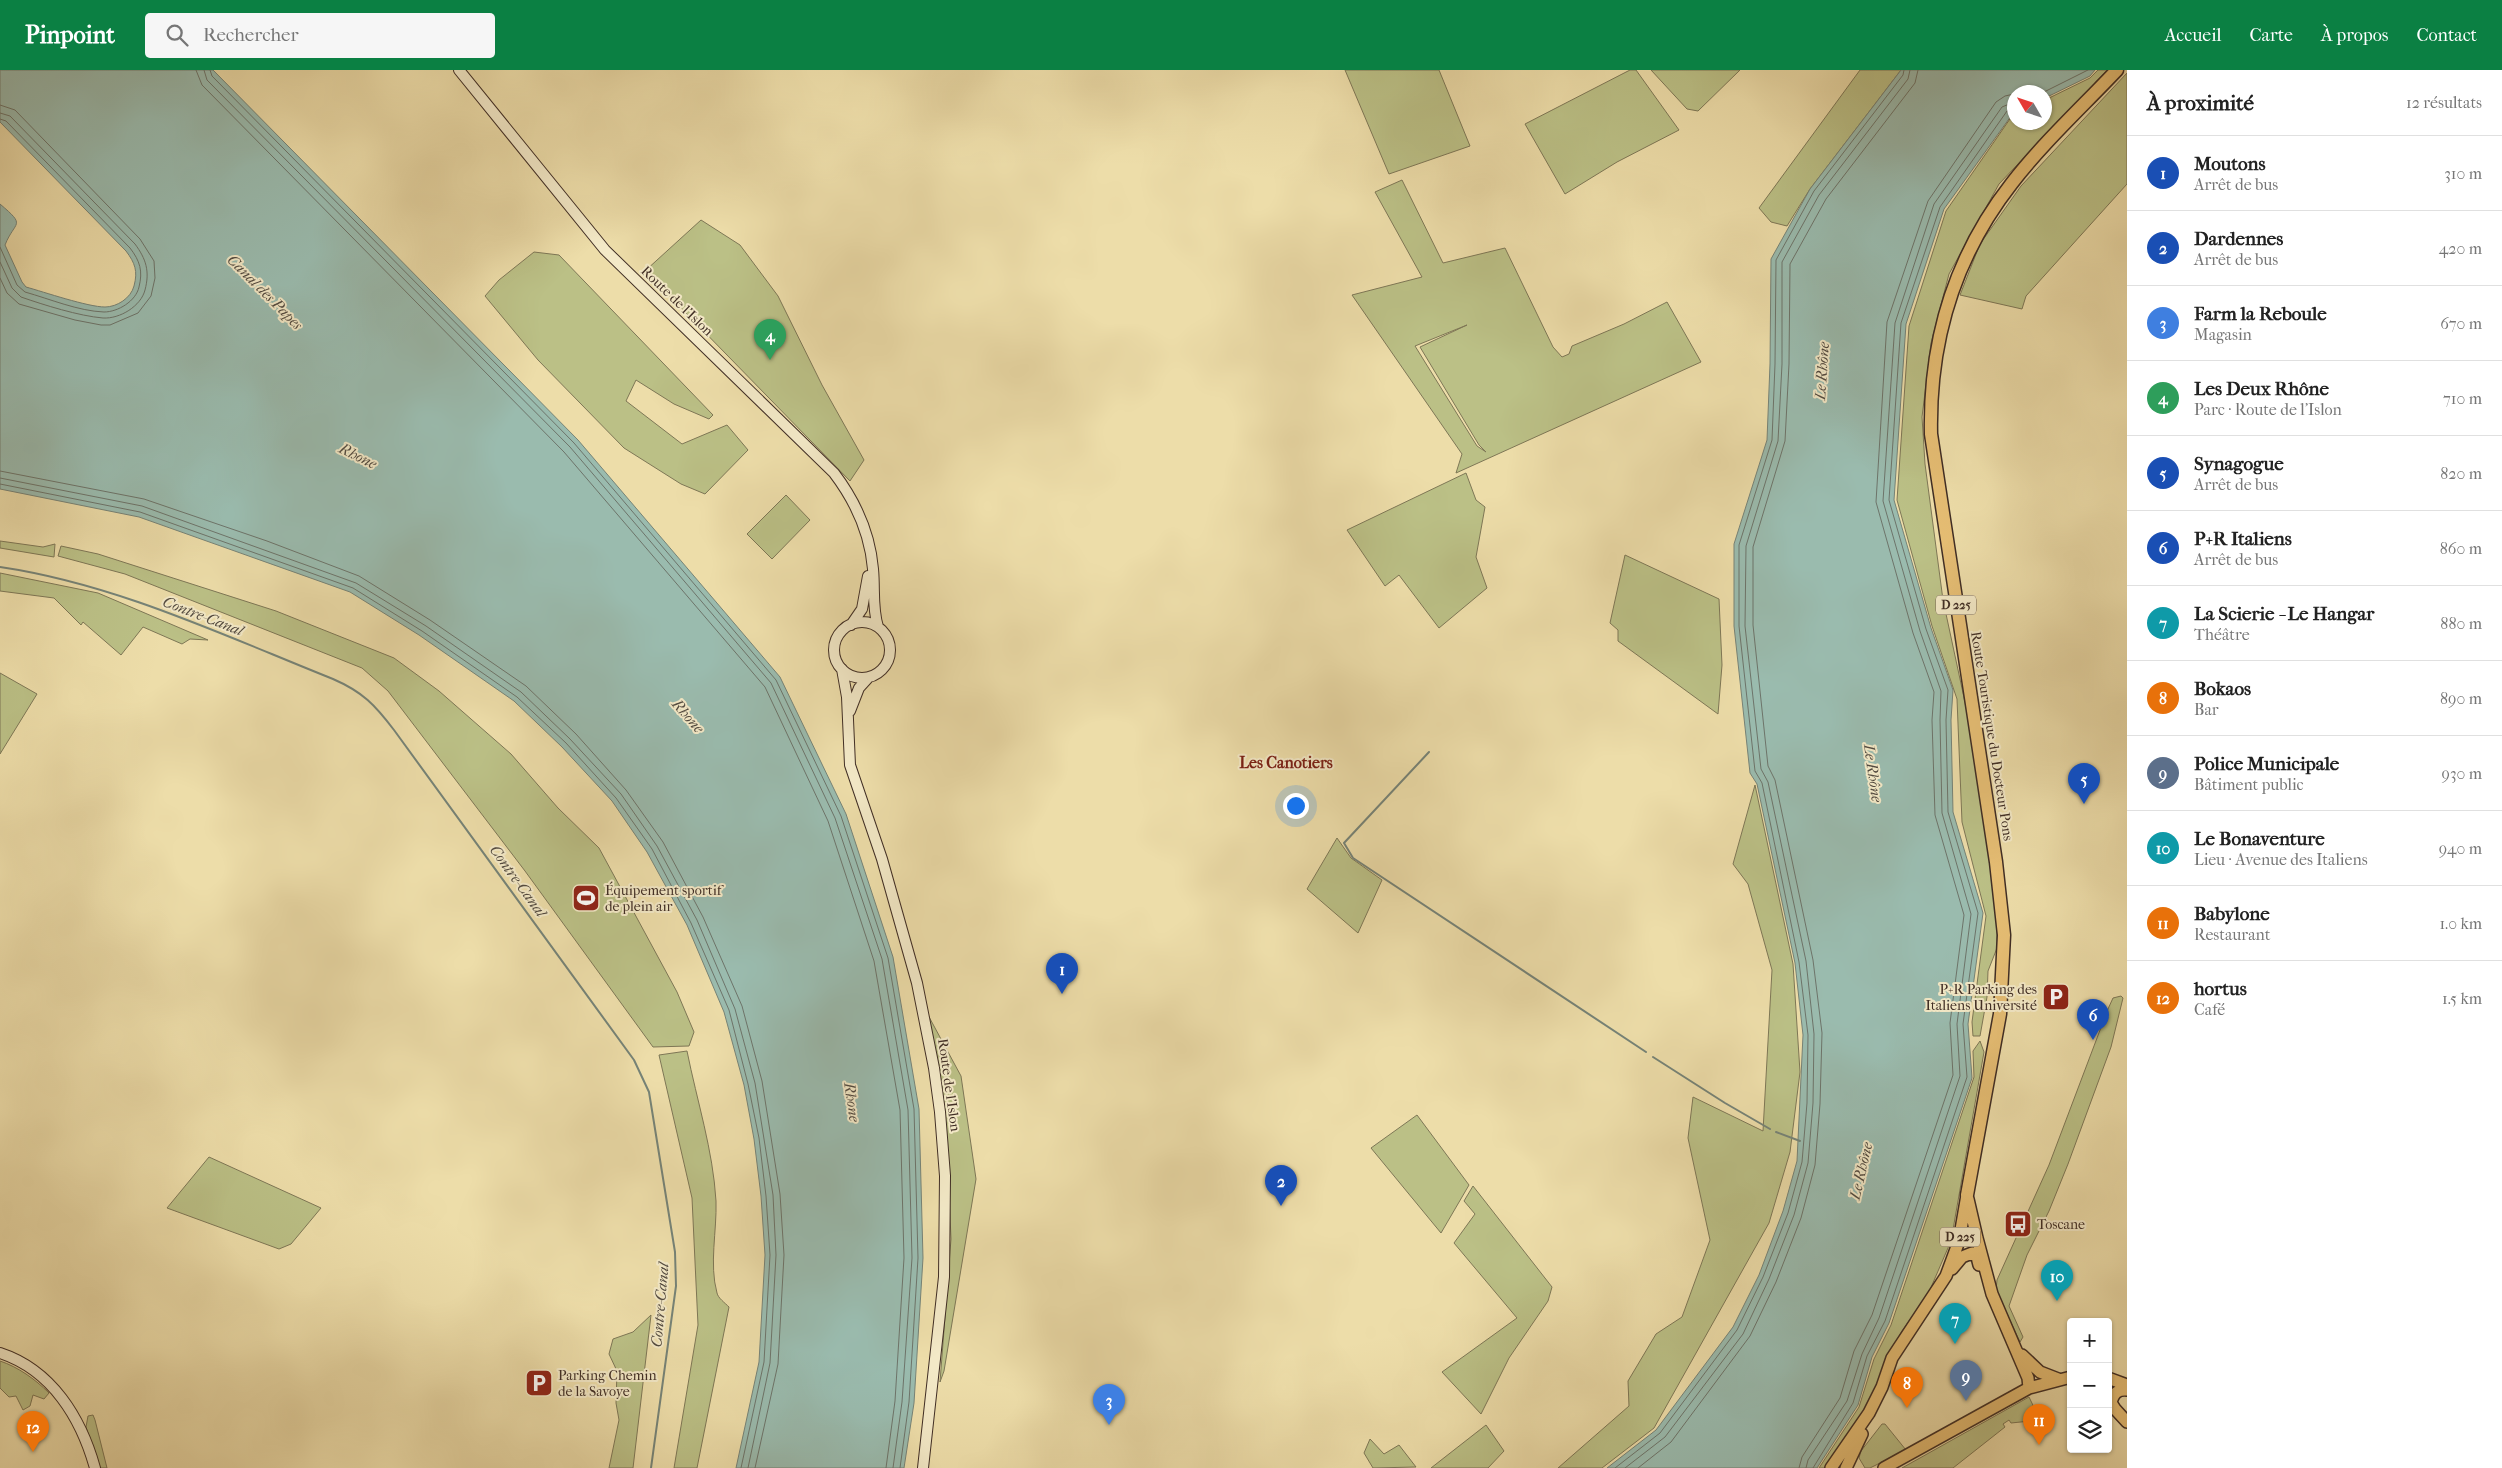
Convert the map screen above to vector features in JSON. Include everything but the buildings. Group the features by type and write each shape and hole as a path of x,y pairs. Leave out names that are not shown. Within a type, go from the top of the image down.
{"highway":[{"name":"Route Touristique du Docteur Pons","path":"1967,1195 2000,1014 2004,935 1996,862 1931,434 1932,371 1945,313 1955,280 1990,214 2012,182 2118,70"}],"main road":[{"name":"D 225","path":"1859,1429 1876,1401 1892,1358 1946,1276 1959,1240 1967,1195"},
{"path":"1967,1195 1989,1283 2028,1378 2029,1388"},
{"path":"1946,1276 1962,1257 1972,1253 1977,1257 1984,1278 1989,1283"},
{"path":"1846,1468 1885,1390 1901,1344"},
{"path":"2016,1348 2040,1372 2059,1379"},
{"path":"1884,1468 2029,1388 2067,1378"},
{"path":"2112,1379 2127,1384"},
{"path":"1894,1468 2027,1394 2039,1389 2067,1383"},
{"path":"2112,1397 2119,1390 2127,1390"},
{"path":"2112,1400 2127,1422"},
{"path":"1831,1468 1859,1429"},
{"path":"1835,1468 1859,1429"}],"street":[{"name":"Route de l'Islon","path":"459,70 605,250 834,474 848,491 861,517 873,568 872,601 878,627"},
{"name":"Route de l'Islon","path":"851,625 860,612 864,599 869,550"},
{"path":"860,622 878,627 887,637 890,656 883,669 869,677 854,676 842,669 836,658 835,645 838,637 851,625 860,622"},
{"name":"Route de l'Islon","path":"842,669 848,717 850,765 882,860 917,983 934,1068 940,1112 945,1176 944,1276 923,1468"},
{"name":"Route de l'Islon","path":"848,717 859,688 869,677"},
{"path":"0,1353 31,1368 60,1396 80,1426 95,1468"}],"green space":[{"path":"1345,70 1439,70 1470,146 1389,174"},
{"path":"1630,70 1636,70 1679,130 1617,162 1565,194 1525,124"},
{"path":"1651,70 1740,70 1698,111 1687,109"},
{"path":"1860,70 1901,70 1810,189 1787,226 1771,222 1759,208"},
{"path":"2098,70 2107,70 2052,128 2052,97 2090,78"},
{"path":"2127,73 2127,184 2026,296 2022,309 1960,295 1980,244 2021,186"},
{"path":"2007,123 2007,130 2050,130 1999,184 1949,274 1931,343 1922,417 1925,464 1943,600 1969,721 1997,896 1997,948 1988,971 1987,997 1980,1036 1973,1036 1972,1022 1986,916 1962,822 1957,699 1932,626 1897,500 1909,326 1946,211"},
{"path":"1402,180 1443,263 1505,248 1553,347 1562,357 1569,354 1572,346 1624,324 1667,302 1701,362 1456,473 1462,454 1352,295 1422,277 1375,192","holes":["1467,325 1420,347 1479,445 1486,452 1477,446 1415,346"]},
{"path":"701,220 740,245 778,296 822,385 864,460 850,481 645,271"},
{"path":"534,252 559,255 713,415 709,419 674,404 636,380 626,401 682,444 727,425 748,450 705,494 681,484 624,448 538,360 485,296 499,280"},
{"path":"1466,473 1476,500 1485,507 1476,557 1487,588 1439,628 1399,575 1385,586 1347,530"},
{"path":"786,495 810,520 772,559 747,534"},
{"path":"0,541 43,547 55,544 54,557 0,548"},
{"path":"61,546 98,554 276,611 394,658 439,691 511,754 558,808 599,848 677,992 694,1032 689,1046 653,1047 525,871 388,691 362,668 125,574 58,556"},
{"path":"1625,555 1719,599 1722,665 1718,714 1618,641 1618,630 1610,623"},
{"path":"0,573 98,593 208,640 190,639 182,644 143,627 121,655 83,622 81,625 54,598 0,591"},
{"path":"0,673 37,694 0,754"},
{"path":"1755,785 1793,964 1800,1072 1790,1152 1769,1223 1654,1428 1602,1468 1558,1468 1629,1406 1628,1381 1656,1334 1682,1317 1710,1240 1688,1138 1693,1097 1763,1131 1772,970 1748,884 1733,864"},
{"path":"1337,838 1351,858 1382,880 1358,933 1307,889"},
{"path":"2121,996 2123,998 2111,1047 2068,1164 2049,1211 2027,1255 2009,1306 2023,1337 2020,1342 1996,1290 1997,1280 2049,1165 2108,1009 2113,998"},
{"path":"928,1015 961,1076 976,1179 944,1371 940,1382 951,1239 941,1080"},
{"path":"1980,1041 1984,1052 1951,1241 1929,1292 1902,1331 1888,1356 1871,1404 1824,1468 1819,1468 1859,1407 1874,1359 1891,1325 1974,1077 1973,1051"},
{"path":"687,1051 712,1163 716,1201 713,1259 715,1282 720,1299 729,1307 697,1468 674,1468 698,1325 692,1198 659,1055"},
{"path":"1417,1115 1469,1185 1441,1233 1371,1148"},
{"path":"209,1157 321,1208 291,1244 279,1249 167,1208"},
{"path":"1473,1186 1552,1287 1548,1301 1509,1358 1481,1414 1442,1372 1517,1318 1454,1243 1475,1214 1464,1201"},
{"path":"651,1315 633,1468 609,1468 619,1420 616,1403 617,1371 609,1354 613,1339 633,1332"},
{"path":"0,1361 26,1374 49,1393 44,1399 33,1395 30,1406 23,1410 16,1396 9,1397 0,1388"},
{"path":"2029,1397 2040,1420 2011,1423 2009,1420 2003,1424 2005,1427 1953,1468 1902,1468"},
{"path":"93,1415 107,1468 99,1468 86,1427 88,1416"},
{"path":"1882,1424 1885,1424 1906,1450 1870,1468 1865,1468 1859,1458 1861,1451"},
{"path":"1486,1425 1504,1451 1488,1468 1431,1468"},
{"path":"1370,1439 1384,1454 1399,1445 1416,1467 1373,1468 1364,1453"}],"water":[{"path":"0,70 213,70 578,440 780,677 846,814 893,957 919,1109 923,1258 914,1403 904,1468 736,1468 759,1362 765,1255 761,1196 754,1139 744,1085 724,1012 687,925 647,852 612,801 562,747 514,701 419,635 350,592 139,517 0,489 0,204 16,220 15,227 5,245 26,287 88,305 110,307 123,301 130,294 134,286 136,271 132,259 126,251 0,122"},
{"name":"Le Rhône","path":"1901,70 2095,70 2090,76 2052,95 2052,85 2007,85 2007,122 1944,209 1906,324 1894,500 1931,628 1953,690 1951,720 1953,812 1983,913 1968,1024 1972,1078 1889,1323 1872,1357 1858,1405 1817,1468 1607,1468 1656,1430 1733,1327 1759,1275 1783,1211 1797,1161 1803,1035 1795,963 1757,784 1750,773 1734,626 1734,544 1767,440 1771,259 1810,189"}],"waterway":[{"name":"Contre-Canal","path":"0,567 86,586 170,613 333,679 353,689 368,700 394,730 634,1060 649,1092 675,1252 676,1286 651,1468"},
{"path":"1429,752 1344,843 1353,858 1646,1052"},
{"path":"1653,1057 1770,1129"},
{"path":"1776,1132 1800,1141"}],"place":[{"name":"Les Deux Rhône","path":"770,360"},
{"name":"Synagogue","path":"2084,804"},
{"name":"Équipement sportif de plein air","path":"586,898"},
{"name":"Moutons","path":"1062,994"},
{"name":"P+R Parking des Italiens Université","path":"2056,997"},
{"name":"P+R Italiens","path":"2093,1040"},
{"name":"Dardennes","path":"1281,1206"},
{"name":"Toscane","path":"2018,1224"},
{"name":"Le Bonaventure","path":"2057,1301"},
{"name":"La Scierie - Le Hangar","path":"1955,1344"},
{"name":"Parking Chemin de la Savoye","path":"539,1383"},
{"name":"Police Municipale","path":"1966,1401"},
{"name":"Bokaos","path":"1907,1408"},
{"name":"Farm la Reboule","path":"1109,1425"},
{"name":"Babylone","path":"2039,1445"},
{"name":"hortus","path":"33,1452"}],"district":[{"name":"Les Canotiers","path":"1286,762"}],"water label":[{"name":"Canal des Papes","path":"265,292"},
{"name":"Rhone","path":"358,456"},
{"name":"Rhone","path":"688,716"},
{"name":"Rhone","path":"852,1102"}]}
